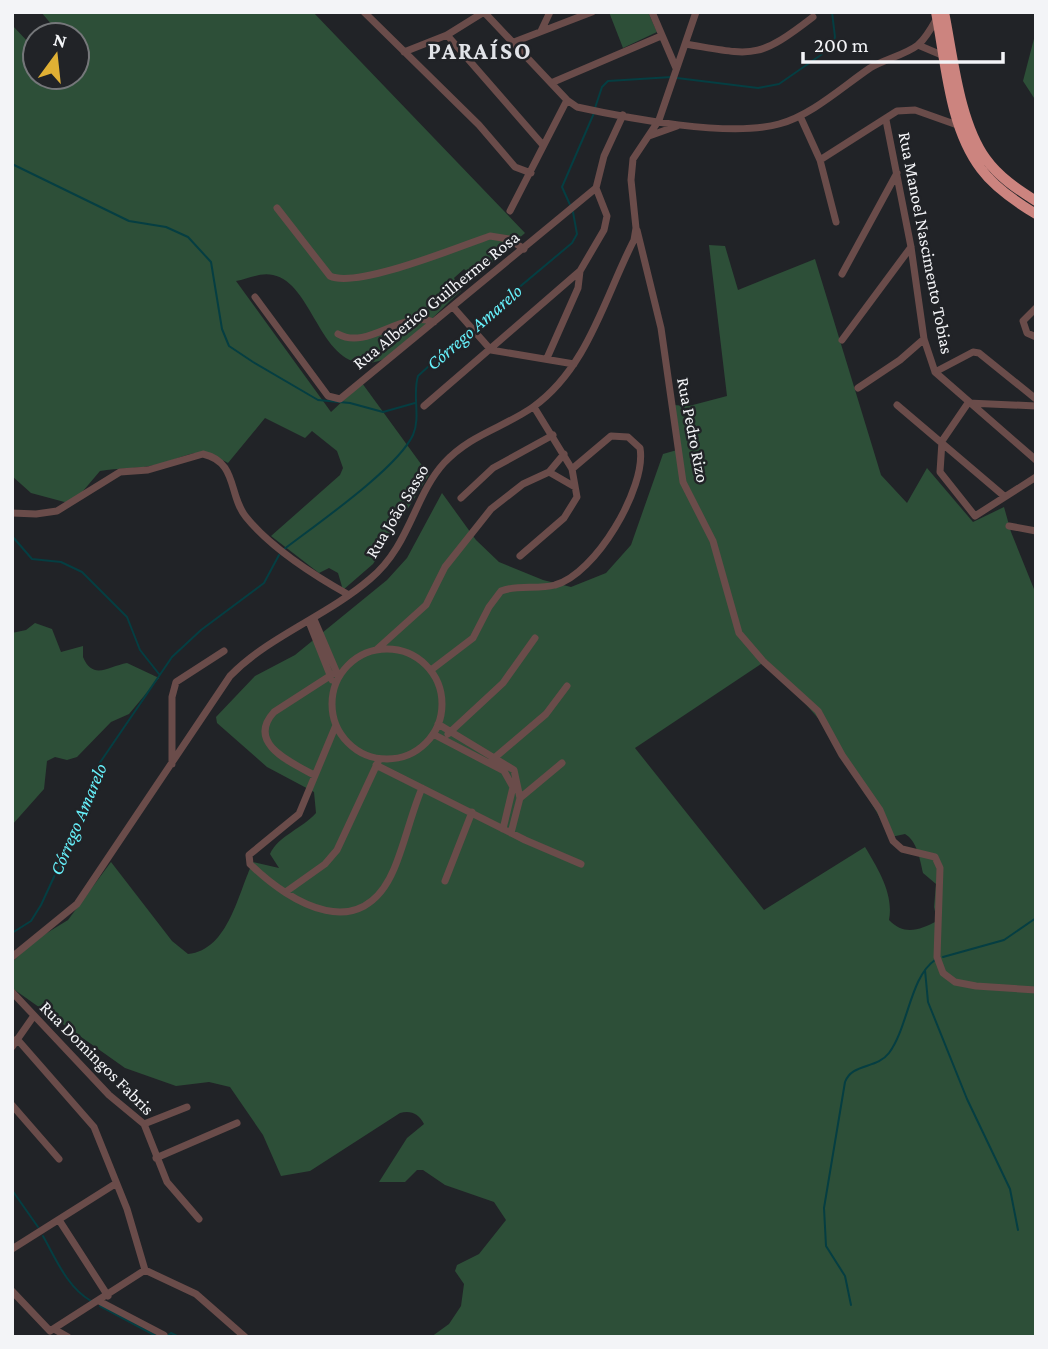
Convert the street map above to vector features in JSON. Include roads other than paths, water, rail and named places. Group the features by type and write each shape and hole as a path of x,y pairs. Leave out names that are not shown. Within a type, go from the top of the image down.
{"highway":[{"path":"942,14 944,56 960,126 979,167 989,179 1036,214"},
{"path":"942,14 964,106 978,146 995,170 1036,201"}],"street":[{"path":"364,12 479,125 515,167 531,173"},
{"path":"404,52 447,35 484,12 567,100 594,110 659,120 677,126 770,126 800,116 874,65 918,45 942,14"},
{"path":"541,30 550,12"},
{"path":"514,42 592,12"},
{"path":"652,12 674,74"},
{"name":"Rua João Sasso","path":"12,957 77,904 172,765 218,692 238,669 349,595 389,560 443,464 482,433 534,407 574,364 601,312 636,228 631,180 633,159 659,120 696,12"},
{"path":"685,44 752,53 786,37 813,17"},
{"path":"447,35 542,144"},
{"path":"551,83 662,36"},
{"path":"918,45 944,56"},
{"path":"510,211 531,173 542,144 567,100"},
{"path":"820,160 897,111 915,110 960,126"},
{"path":"424,406 580,271 604,230 607,216 596,188 604,156 623,115"},
{"path":"800,116 820,160 835,222"},
{"name":"Rua Manoel Nascimento Tobias","path":"886,120 911,247 924,339 935,372"},
{"path":"648,137 677,126"},
{"path":"842,274 897,173"},
{"name":"Rua Alberico Guilherme Rosa","path":"255,297 328,397 336,401 596,188"},
{"path":"277,208 330,275 337,279 368,276 489,236 509,239 524,249"},
{"name":"Rua Pedro Rizo","path":"636,228 661,328 683,482 713,541 739,633 762,661 818,711 842,755 880,810 892,841 902,849 935,857 940,868 937,957 943,973 955,982 976,986 1036,990"},
{"path":"842,340 911,247"},
{"path":"547,358 578,288 580,271"},
{"path":"453,307 491,349 501,354 547,358 574,364"},
{"path":"1036,308 1023,321 1027,333 1036,337"},
{"path":"338,334 352,339 418,318 434,322"},
{"path":"858,388 900,360 924,339"},
{"path":"1036,398 979,353 969,355 935,372 1036,460"},
{"path":"968,403 1036,406"},
{"path":"968,403 942,441 940,474 975,516 1036,477"},
{"path":"897,405 1004,496"},
{"path":"520,556 564,518 577,497 572,469 534,407"},
{"path":"461,498 493,468 552,435"},
{"path":"431,670 473,638 501,591 555,585 576,572 608,540 636,478 640,448 628,436 611,436 572,469"},
{"path":"12,513 57,511 120,472 148,470 203,454 212,456 226,468 243,515 310,573 349,595"},
{"path":"314,775 279,756 268,744 264,732 267,720 274,712 335,675 354,660 375,650 397,627 426,605 445,567 491,509 523,484 549,472 564,454"},
{"path":"549,472 575,487"},
{"path":"1009,526 1036,531"},
{"path":"311,620 335,675 332,699 336,725 347,741 422,788 511,833 581,864"},
{"path":"443,740 503,683 535,638"},
{"path":"375,650 406,652 431,670 442,696 438,724 433,734 410,754 378,762"},
{"path":"172,765 172,697 176,682 223,651"},
{"path":"492,760 546,714 567,686"},
{"path":"438,724 504,771 513,787 503,829"},
{"path":"336,725 299,814 255,848 248,860 260,874 309,907 333,914 345,913 375,896 394,870 422,788"},
{"path":"433,734 514,770 520,798 511,833"},
{"path":"287,891 326,864 337,850 378,762"},
{"path":"520,798 562,763"},
{"path":"445,881 472,812"},
{"name":"Rua Domingos Fabris","path":"12,992 109,1095 144,1124 156,1158 174,1194 200,1219"},
{"path":"12,1047 33,1017"},
{"path":"17,1039 94,1127 134,1226 145,1270"},
{"path":"12,1105 59,1159"},
{"path":"144,1124 187,1107"},
{"path":"156,1158 237,1123"},
{"path":"12,1249 115,1184"},
{"path":"59,1220 107,1296"},
{"path":"51,1332 145,1270"},
{"path":"145,1270 196,1294 246,1337"},
{"path":"12,1291 51,1332 68,1337"},
{"path":"99,1301 164,1335"}],"waterway":[{"name":"Córrego Amarelo","path":"677,78 758,88 779,84 831,48 835,37 832,12"},
{"name":"Córrego Amarelo","path":"595,108 602,87 608,81 672,77"},
{"name":"Córrego Amarelo","path":"571,207 562,187 594,113"},
{"path":"12,164 129,221 166,227 188,237 211,262 222,329 229,346 253,362 318,400 350,403 383,412 415,403"},
{"name":"Córrego Amarelo","path":"473,326 572,243 577,234 573,212"},
{"name":"Córrego Amarelo","path":"283,550 354,496 404,449 415,428 418,376 468,330"},
{"path":"12,536 32,559 61,562 82,572 127,617 140,650 159,674"},
{"name":"Córrego Amarelo","path":"12,933 31,921 41,905 78,825 99,764 172,657 201,630 264,583 279,555"},
{"path":"943,957 1004,940 1036,918"},
{"path":"851,1305 845,1276 826,1246 824,1208 845,1082 853,1072 878,1062 889,1053 901,1030 914,990 935,960"},
{"path":"925,970 928,1002 967,1099 1010,1189 1018,1230"},
{"path":"12,1190 38,1227"},
{"path":"43,1236 69,1280 91,1301"},
{"path":"100,1306 158,1337"},
{"path":"166,1337 171,1333 179,1337"}],"district":[{"name":"PARAÍSO","path":"480,50"}]}
